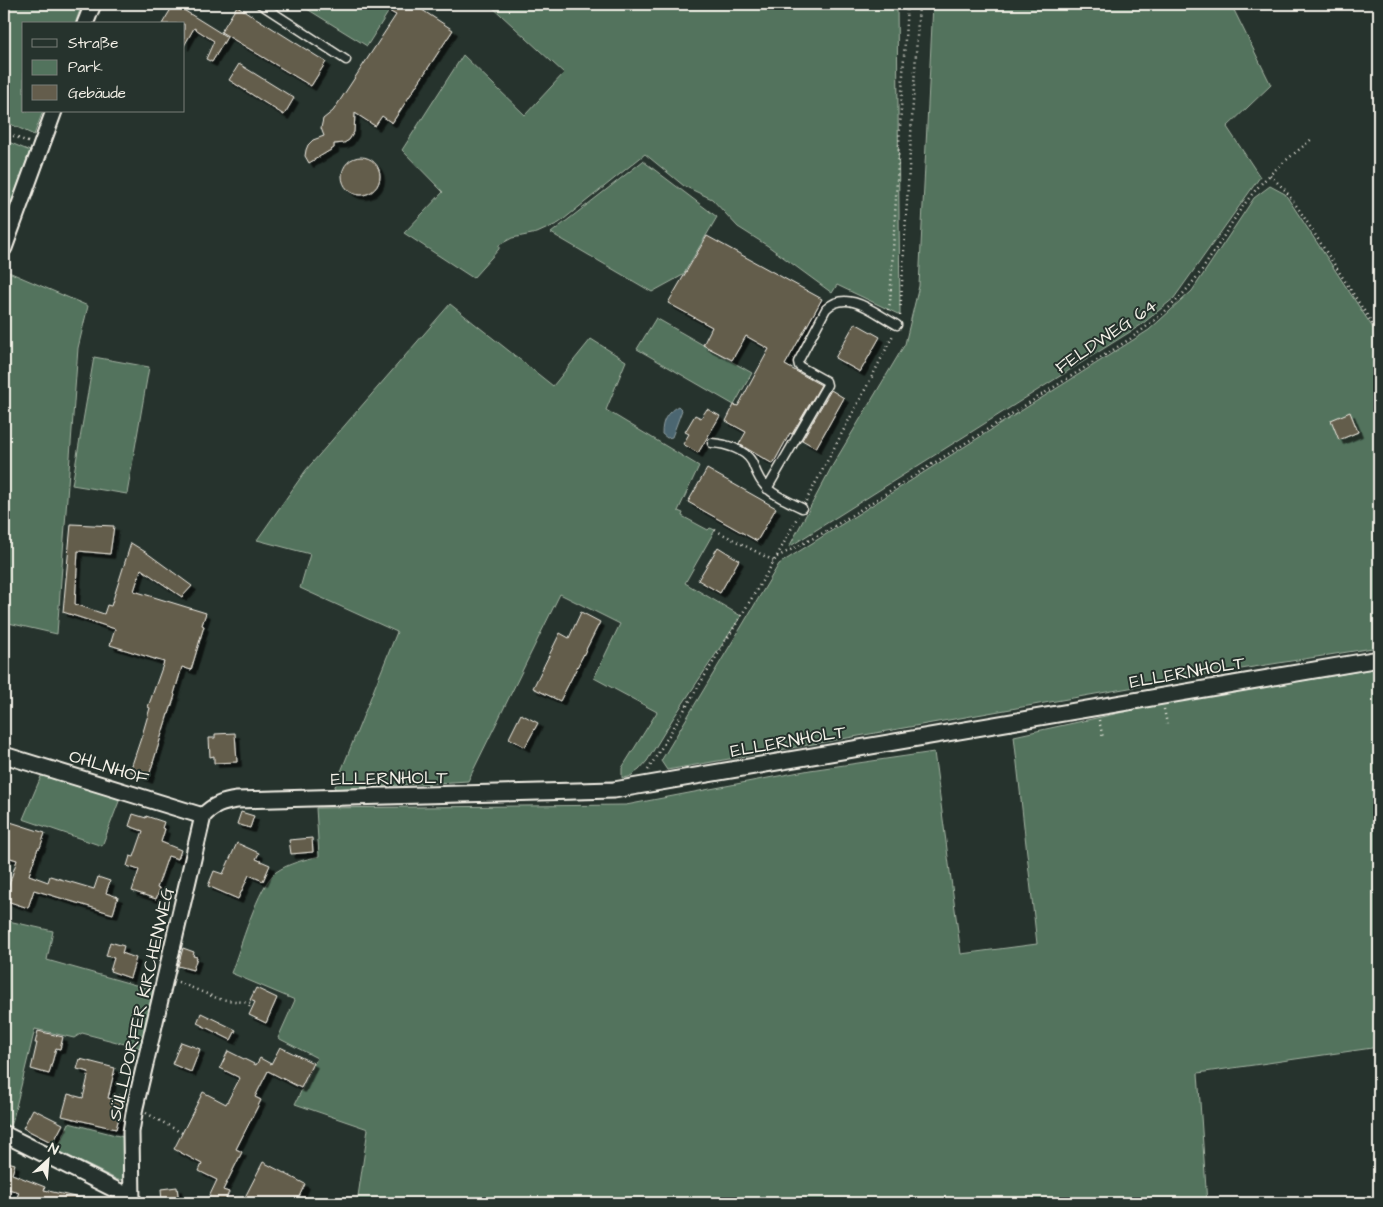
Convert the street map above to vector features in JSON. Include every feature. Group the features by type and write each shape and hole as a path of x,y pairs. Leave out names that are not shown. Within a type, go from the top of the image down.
{"street":[{"path":"86,22 93,4"},
{"path":"4,248 54,112"},
{"name":"ELLERNHOLT","path":"203,816 211,807 237,800 614,787 1379,659"},
{"name":"OHLNHOF","path":"4,755 203,816"},
{"name":"SÜLLDORFER KIRCHENWEG","path":"132,1200 131,1132 135,1107 203,816"},
{"path":"4,1134 132,1200"}],"lane":[{"path":"260,4 272,7 346,60"},
{"path":"767,489 827,385 826,381 800,366 798,362 826,309 833,302 842,300 854,301 897,325"},
{"path":"712,443 727,444 747,456 752,462 756,474 767,489 802,508"}],"path":[{"path":"885,318 890,303 908,4"},
{"path":"4,132 40,148"},
{"name":"FELDWEG 64","path":"715,530 775,559 825,532 1130,339 1167,311 1192,283 1253,192 1313,138"},
{"path":"1270,175 1285,190 1298,208 1379,334"},
{"path":"1096,707 1103,738"},
{"path":"165,976 219,999 251,1003 249,1008 252,1009"},
{"path":"135,1107 182,1132"}],"green space":[{"path":"4,4 82,4 76,22 22,22 22,112 43,112 34,135 4,121"},
{"path":"299,4 376,4 389,11 367,46"},
{"path":"489,4 897,4 900,315 837,285 832,293 768,246 738,227 712,199 684,186 645,154 559,223 537,233 512,238 499,245 499,249 473,278 404,233 443,192 402,150 463,55 525,115 564,73"},
{"path":"933,4 1231,4 1271,85 1227,127 1260,177 1174,298 1141,325 789,547 831,468 905,344 919,286"},
{"path":"4,140 30,151 4,222"},
{"path":"643,161 717,217 683,275 652,292 551,233"},
{"path":"1270,186 1285,194 1379,337 1379,647 1191,677 667,770 661,761 779,564 1149,330 1192,291 1254,198"},
{"path":"4,270 88,306 78,348 57,634 4,622"},
{"path":"450,304 553,386 591,339 626,361 606,410 699,466 678,511 683,513 682,516 708,530 710,528 715,530 685,583 741,616 647,761 629,777 622,778 622,768 657,712 594,678 620,624 560,594 468,781 334,789 397,632 300,588 310,554 257,540 306,470"},
{"path":"656,318 752,373 734,405 637,349"},
{"path":"94,357 149,367 127,494 72,485"},
{"path":"1379,668 1379,1047 1198,1073 1207,1203 357,1203 368,1129 295,1104 317,1058 278,1038 295,1000 231,973 256,904 269,879 286,866 319,856 316,808 626,805 810,770 934,752 961,954 1037,944 1014,736 1156,705"},
{"path":"43,772 121,796 102,846 23,819"},
{"path":"4,920 53,931 47,960 153,990 140,1048 82,1033 74,1038 35,1029 11,1127 4,1123"},
{"path":"69,1123 123,1137 125,1174 122,1180 118,1180 57,1150"}],"water":[{"path":"678,406 682,410 672,437 667,438 662,434 664,421 670,412"}],"building":[{"path":"174,4 227,37 212,62 206,59 214,41 194,28 185,44 185,22 163,22"},
{"path":"376,4 413,4 453,30 392,123 382,116 375,126 355,113 354,132 349,140 344,143 334,144 334,148 309,163 305,156 306,150 313,140 324,136 321,128 323,119 333,111 396,15"},
{"path":"237,6 326,62 311,86 221,32"},
{"path":"239,64 294,98 284,115 229,80"},
{"path":"361,157 375,162 380,176 375,190 361,195 347,190 342,176 347,162"},
{"path":"707,236 822,299 785,365 821,385 792,434 790,433 773,464 739,444 746,432 726,421 734,405 738,406 769,349 746,336 732,360 703,345 712,327 668,303"},
{"path":"855,323 880,337 860,372 835,358"},
{"path":"831,390 844,398 816,448 802,440"},
{"path":"707,409 720,416 698,453 683,444 689,434 685,432 695,415 701,418"},
{"path":"1350,412 1358,432 1339,440 1331,420"},
{"path":"707,469 776,508 757,541 688,502"},
{"path":"71,524 114,526 110,554 78,551 75,604 104,614 107,605 111,606 131,543 192,586 182,597 141,569 134,591 206,613 191,670 182,667 148,779 130,771 150,708 148,707 164,662 110,645 115,629 63,612"},
{"path":"718,547 739,560 720,593 698,580"},
{"path":"581,612 600,622 560,701 533,688 560,633 569,638"},
{"path":"521,714 538,723 525,747 509,738"},
{"path":"235,733 237,762 214,763 214,756 210,757 209,738 215,738 215,734"},
{"path":"241,812 254,816 250,828 237,824"},
{"path":"133,814 164,822 162,828 165,829 161,842 181,850 178,859 168,856 157,888 160,889 156,899 132,891 139,870 127,866 130,856 134,857 143,831 129,826"},
{"path":"4,820 45,833 29,875 48,882 50,876 94,889 98,877 110,881 106,893 118,897 113,914 34,890 28,908 4,900 17,860 4,856"},
{"path":"312,838 313,852 291,854 289,840"},
{"path":"237,843 259,853 256,859 270,865 263,881 249,875 238,899 208,886 214,871 223,874"},
{"path":"110,942 124,946 122,953 136,958 130,978 110,971 114,958 106,956"},
{"path":"183,948 194,952 193,956 197,957 193,970 178,966"},
{"path":"256,988 277,998 266,1023 249,1015 255,1002 250,1000"},
{"path":"201,1013 236,1030 231,1040 197,1023"},
{"path":"38,1031 63,1037 60,1049 56,1048 49,1074 31,1069"},
{"path":"181,1042 200,1049 191,1072 172,1064"},
{"path":"280,1047 313,1063 301,1088 268,1071 255,1097 261,1100 236,1149 242,1152 223,1190 229,1192 224,1203 216,1203 208,1199 217,1180 199,1171 202,1164 174,1149 203,1092 226,1104 240,1078 220,1068 228,1051 256,1065 260,1058 271,1064"},
{"path":"80,1059 115,1068 108,1098 123,1102 116,1129 62,1116 68,1094 83,1098 89,1072 77,1069"},
{"path":"33,1109 63,1124 53,1143 23,1128"},
{"path":"4,1161 15,1164 12,1174 45,1187 44,1190 84,1199 83,1203 15,1203 19,1192 8,1189 7,1194 4,1194"},
{"path":"263,1162 305,1184 296,1203 253,1203 244,1199"},
{"path":"177,1187 179,1203 162,1203 161,1189"}]}
